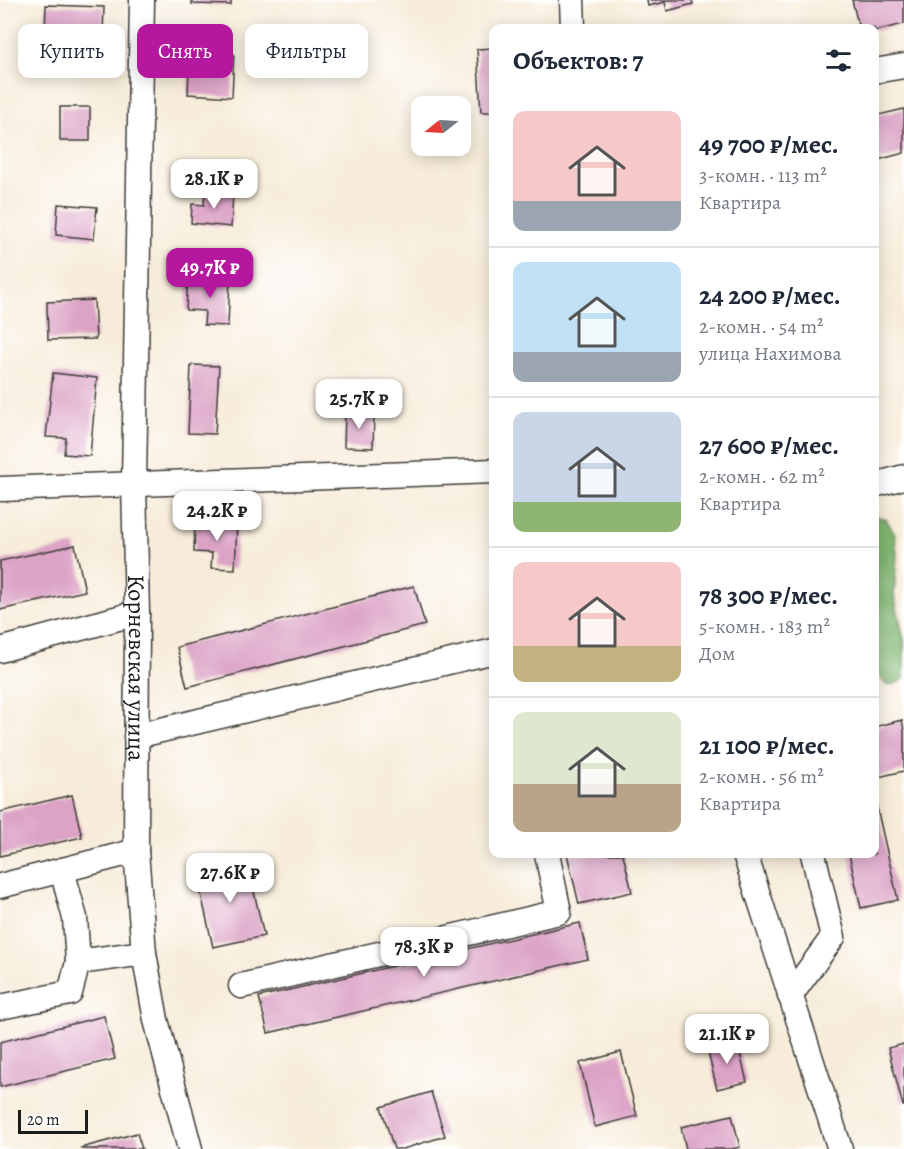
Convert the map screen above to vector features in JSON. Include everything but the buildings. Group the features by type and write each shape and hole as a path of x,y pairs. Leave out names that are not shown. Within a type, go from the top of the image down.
{"street":[{"name":"Корневская улица","path":"142,0 134,483 136,852 144,953 156,1020 190,1149"},
{"path":"572,0 573,24"},
{"path":"879,70 904,66"},
{"path":"0,489 489,471"},
{"path":"879,484 904,477"},
{"path":"0,650 136,613"},
{"path":"136,736 489,652"},
{"path":"0,886 136,852"},
{"path":"241,986 559,912 548,858"},
{"path":"746,858 840,1149"},
{"path":"790,996 833,937 814,858"},
{"path":"0,1007 70,993 78,962 75,918 62,870"},
{"path":"78,962 144,953"}],"green space":[{"path":"879,517 886,519 895,535 897,556 894,595 904,640 904,679 895,684 886,685 879,676"}]}
